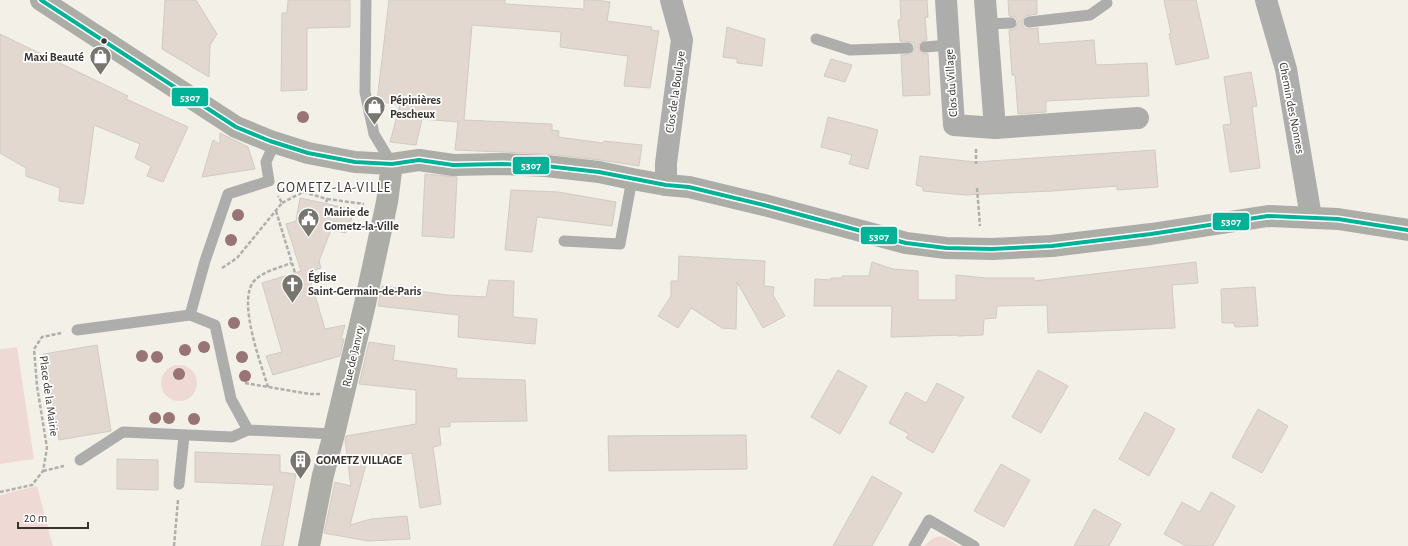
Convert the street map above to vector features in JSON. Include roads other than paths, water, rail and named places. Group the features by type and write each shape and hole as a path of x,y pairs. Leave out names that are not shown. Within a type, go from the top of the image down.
{"main road":[{"path":"41,0 236,127 308,153 355,162 392,164 419,160 453,165 502,164 546,166 599,172 666,185 703,189 906,243 946,248 1052,246 1151,234 1268,216 1338,219 1408,230"},
{"name":"Rue de Janvry","path":"309,546 323,475 365,304 387,202 392,164"}],"street":[{"name":"Clos de la Boulaye","path":"666,185 667,156 682,40 671,0"},
{"name":"Clos du Village","path":"946,0 954,126 995,128 1138,118"},
{"path":"985,0 995,128"},
{"name":"Chemin des Nonnes","path":"1266,0 1286,69 1311,217"}],"lane":[{"path":"366,0 365,92 374,134 392,164"},
{"path":"1029,22 1090,15 1107,3"},
{"path":"987,24 1011,23"},
{"path":"816,39 850,50 908,48"},
{"path":"925,47 949,45"},
{"path":"190,315 199,281 228,194 269,181 266,162 275,142"},
{"path":"564,241 620,244 632,179"},
{"path":"77,330 190,315 215,325 231,399 248,430"},
{"path":"80,460 123,432 184,436 232,437 248,430 334,434"},
{"path":"179,484 184,436"},
{"path":"914,546 929,520 974,546"}],"place":[{"name":"Maxi Beauté","path":"100,76"},
{"name":"Pépinières Pescheux","path":"375,126"},
{"name":"Mairie de Gometz-la-Ville","path":"309,238"},
{"name":"Église Saint-Germain-de-Paris","path":"293,304"},
{"name":"GOMETZ VILLAGE","path":"300,480"}],"district":[{"name":"GOMETZ-LA-VILLE","path":"334,188"}]}
